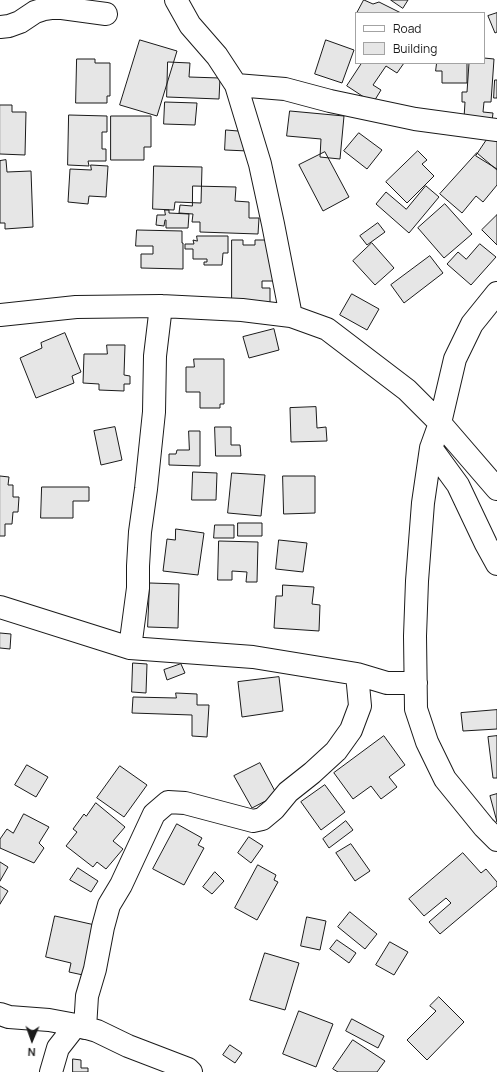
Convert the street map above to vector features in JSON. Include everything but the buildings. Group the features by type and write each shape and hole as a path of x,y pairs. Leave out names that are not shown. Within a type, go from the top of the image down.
{"street":[{"path":"176,0 190,25 217,56 236,85 260,164 274,224 290,316"},
{"path":"0,27 9,26 20,22 35,12 51,8 106,14"},
{"path":"236,85 285,89 330,102 415,119 497,130"},
{"path":"497,293 472,324 455,358 440,423 431,448 423,503 417,581 415,636 416,709 427,742 445,779 484,827 497,840"},
{"path":"130,648 138,588 140,532 153,420 156,356 161,306"},
{"path":"0,315 76,307 161,306 242,310 290,316 327,329 407,390 440,423 497,488"},
{"path":"431,448 458,485 497,564"},
{"path":"0,606 130,648 254,657 357,674 387,683 416,683"},
{"path":"51,1072 58,1048 80,1026 95,969 109,905 121,885 154,814 168,802 179,802 253,821 262,819 274,809 288,792 336,751 351,730 360,706 357,674"},
{"path":"0,1014 9,1017 49,1020 97,1031 128,1046 188,1069 192,1072"}]}
